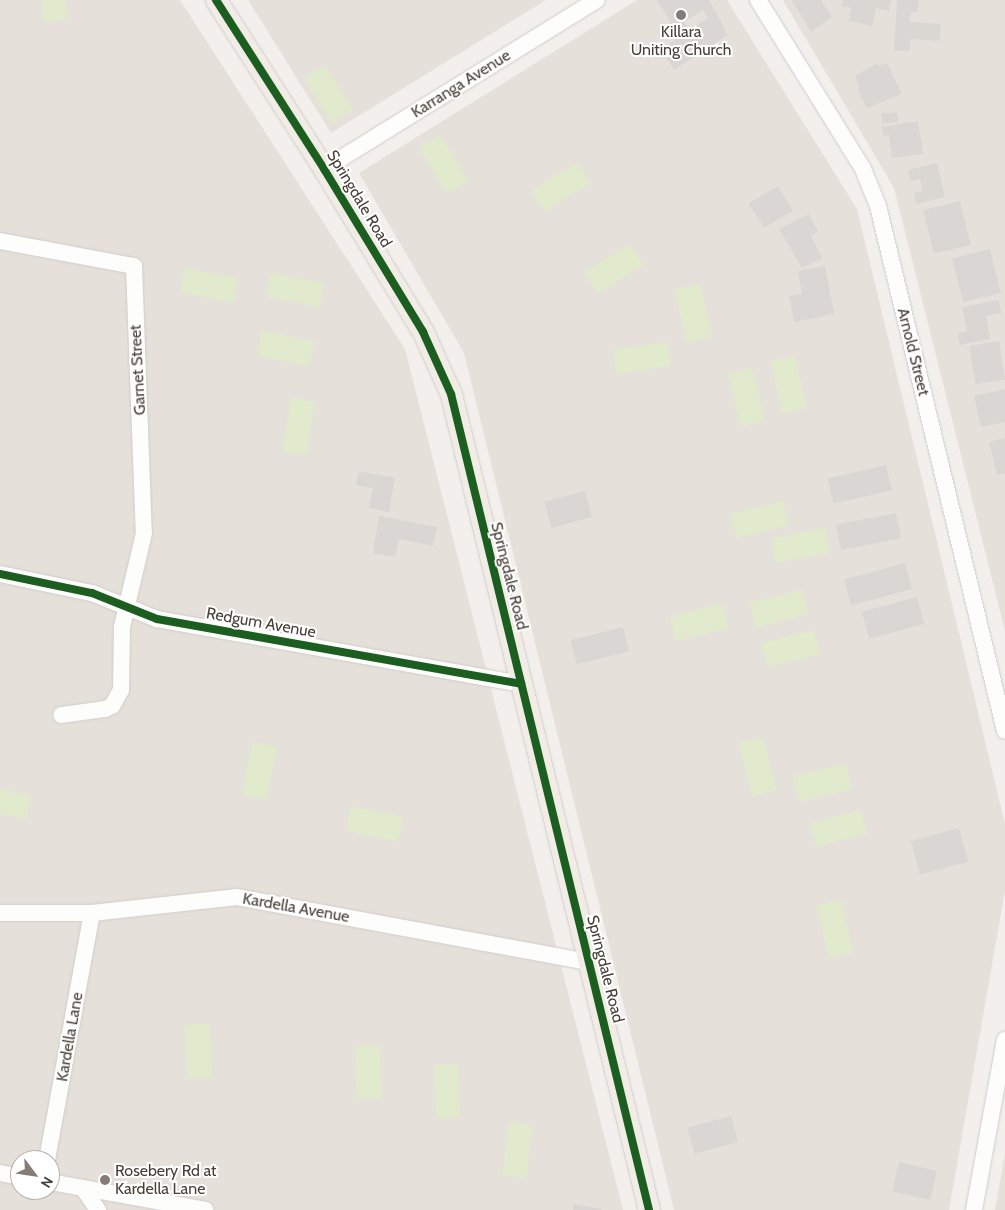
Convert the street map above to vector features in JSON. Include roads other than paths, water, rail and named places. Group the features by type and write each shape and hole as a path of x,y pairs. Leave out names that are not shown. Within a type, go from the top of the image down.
{"main road":[{"name":"Springdale Road","path":"216,0 324,169 423,332 451,394 649,1210"}],"street":[{"name":"Karranga Avenue","path":"324,169 597,0"},
{"name":"Arnold Street","path":"758,0 863,169 878,206 1005,731"},
{"name":"Garnet Street","path":"0,241 134,266 144,533 127,608"},
{"name":"Redgum Avenue","path":"0,574 85,591 157,619 521,684"},
{"path":"62,715 106,709 118,699 122,680 122,627 127,608"},
{"name":"Kardella Avenue","path":"0,914 92,913 237,897 588,962"},
{"name":"Kardella Lane","path":"49,1150 92,913"},
{"path":"974,1210 1005,1040"},
{"path":"60,1184 197,1209"},
{"path":"83,1188 98,1210"}],"place":[{"name":"Killara Uniting Church","path":"681,15"},
{"name":"Rosebery Rd at Kardella Lane","path":"105,1180"}]}
